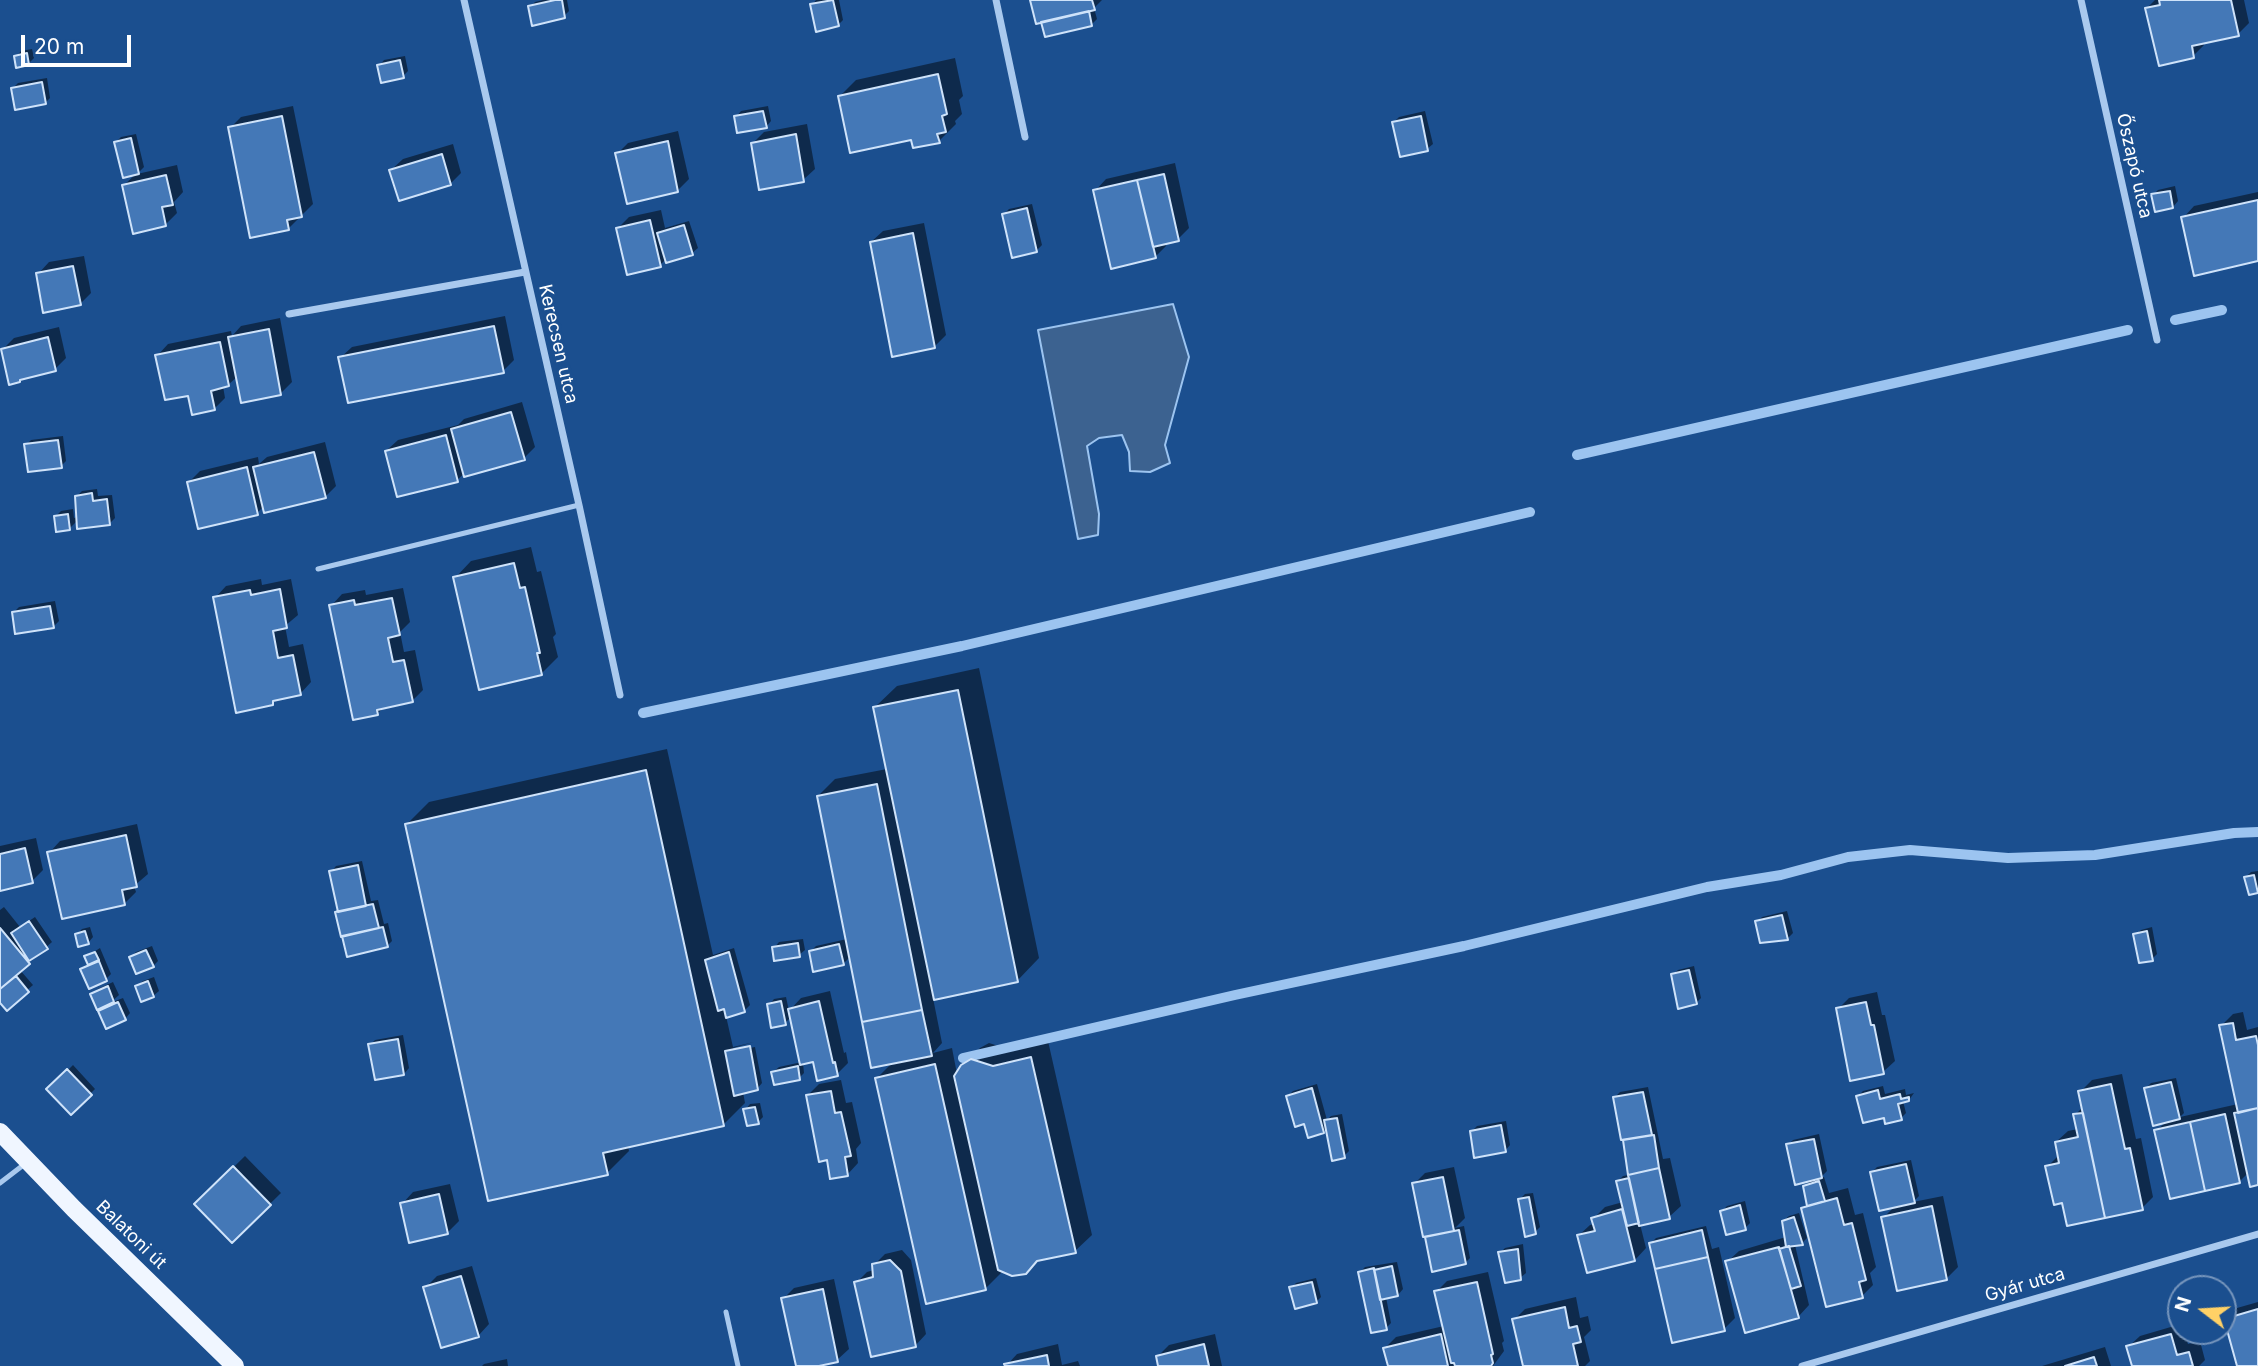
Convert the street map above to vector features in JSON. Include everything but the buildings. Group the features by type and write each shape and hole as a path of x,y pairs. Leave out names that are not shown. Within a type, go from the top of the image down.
{"main road":[{"name":"Balatoni út","path":"0,1132 74,1209 236,1366"}],"street":[{"name":"Kerecsen utca","path":"464,0 620,695"},
{"path":"996,0 1025,136"},
{"name":"Őszapó utca","path":"2081,0 2157,340"},
{"path":"289,314 525,272"},
{"name":"Gyár utca","path":"1802,1366 2258,1234"}],"lane":[{"path":"318,569 579,505"},
{"path":"0,1182 28,1161"},
{"path":"726,1312 738,1366"}],"water":[{"path":"1173,304 1189,357 1165,445 1170,463 1150,472 1130,471 1129,452 1122,435 1099,438 1087,446 1099,514 1098,535 1078,539 1038,330"}],"waterway":[{"path":"2175,320 2222,310"},
{"path":"1577,455 2128,330"},
{"path":"643,713 962,646 1530,512"},
{"path":"963,1058 1235,995 1464,946 1707,887 1781,875 1848,857 1910,850 2008,858 2095,855 2234,833 2258,832"}]}
